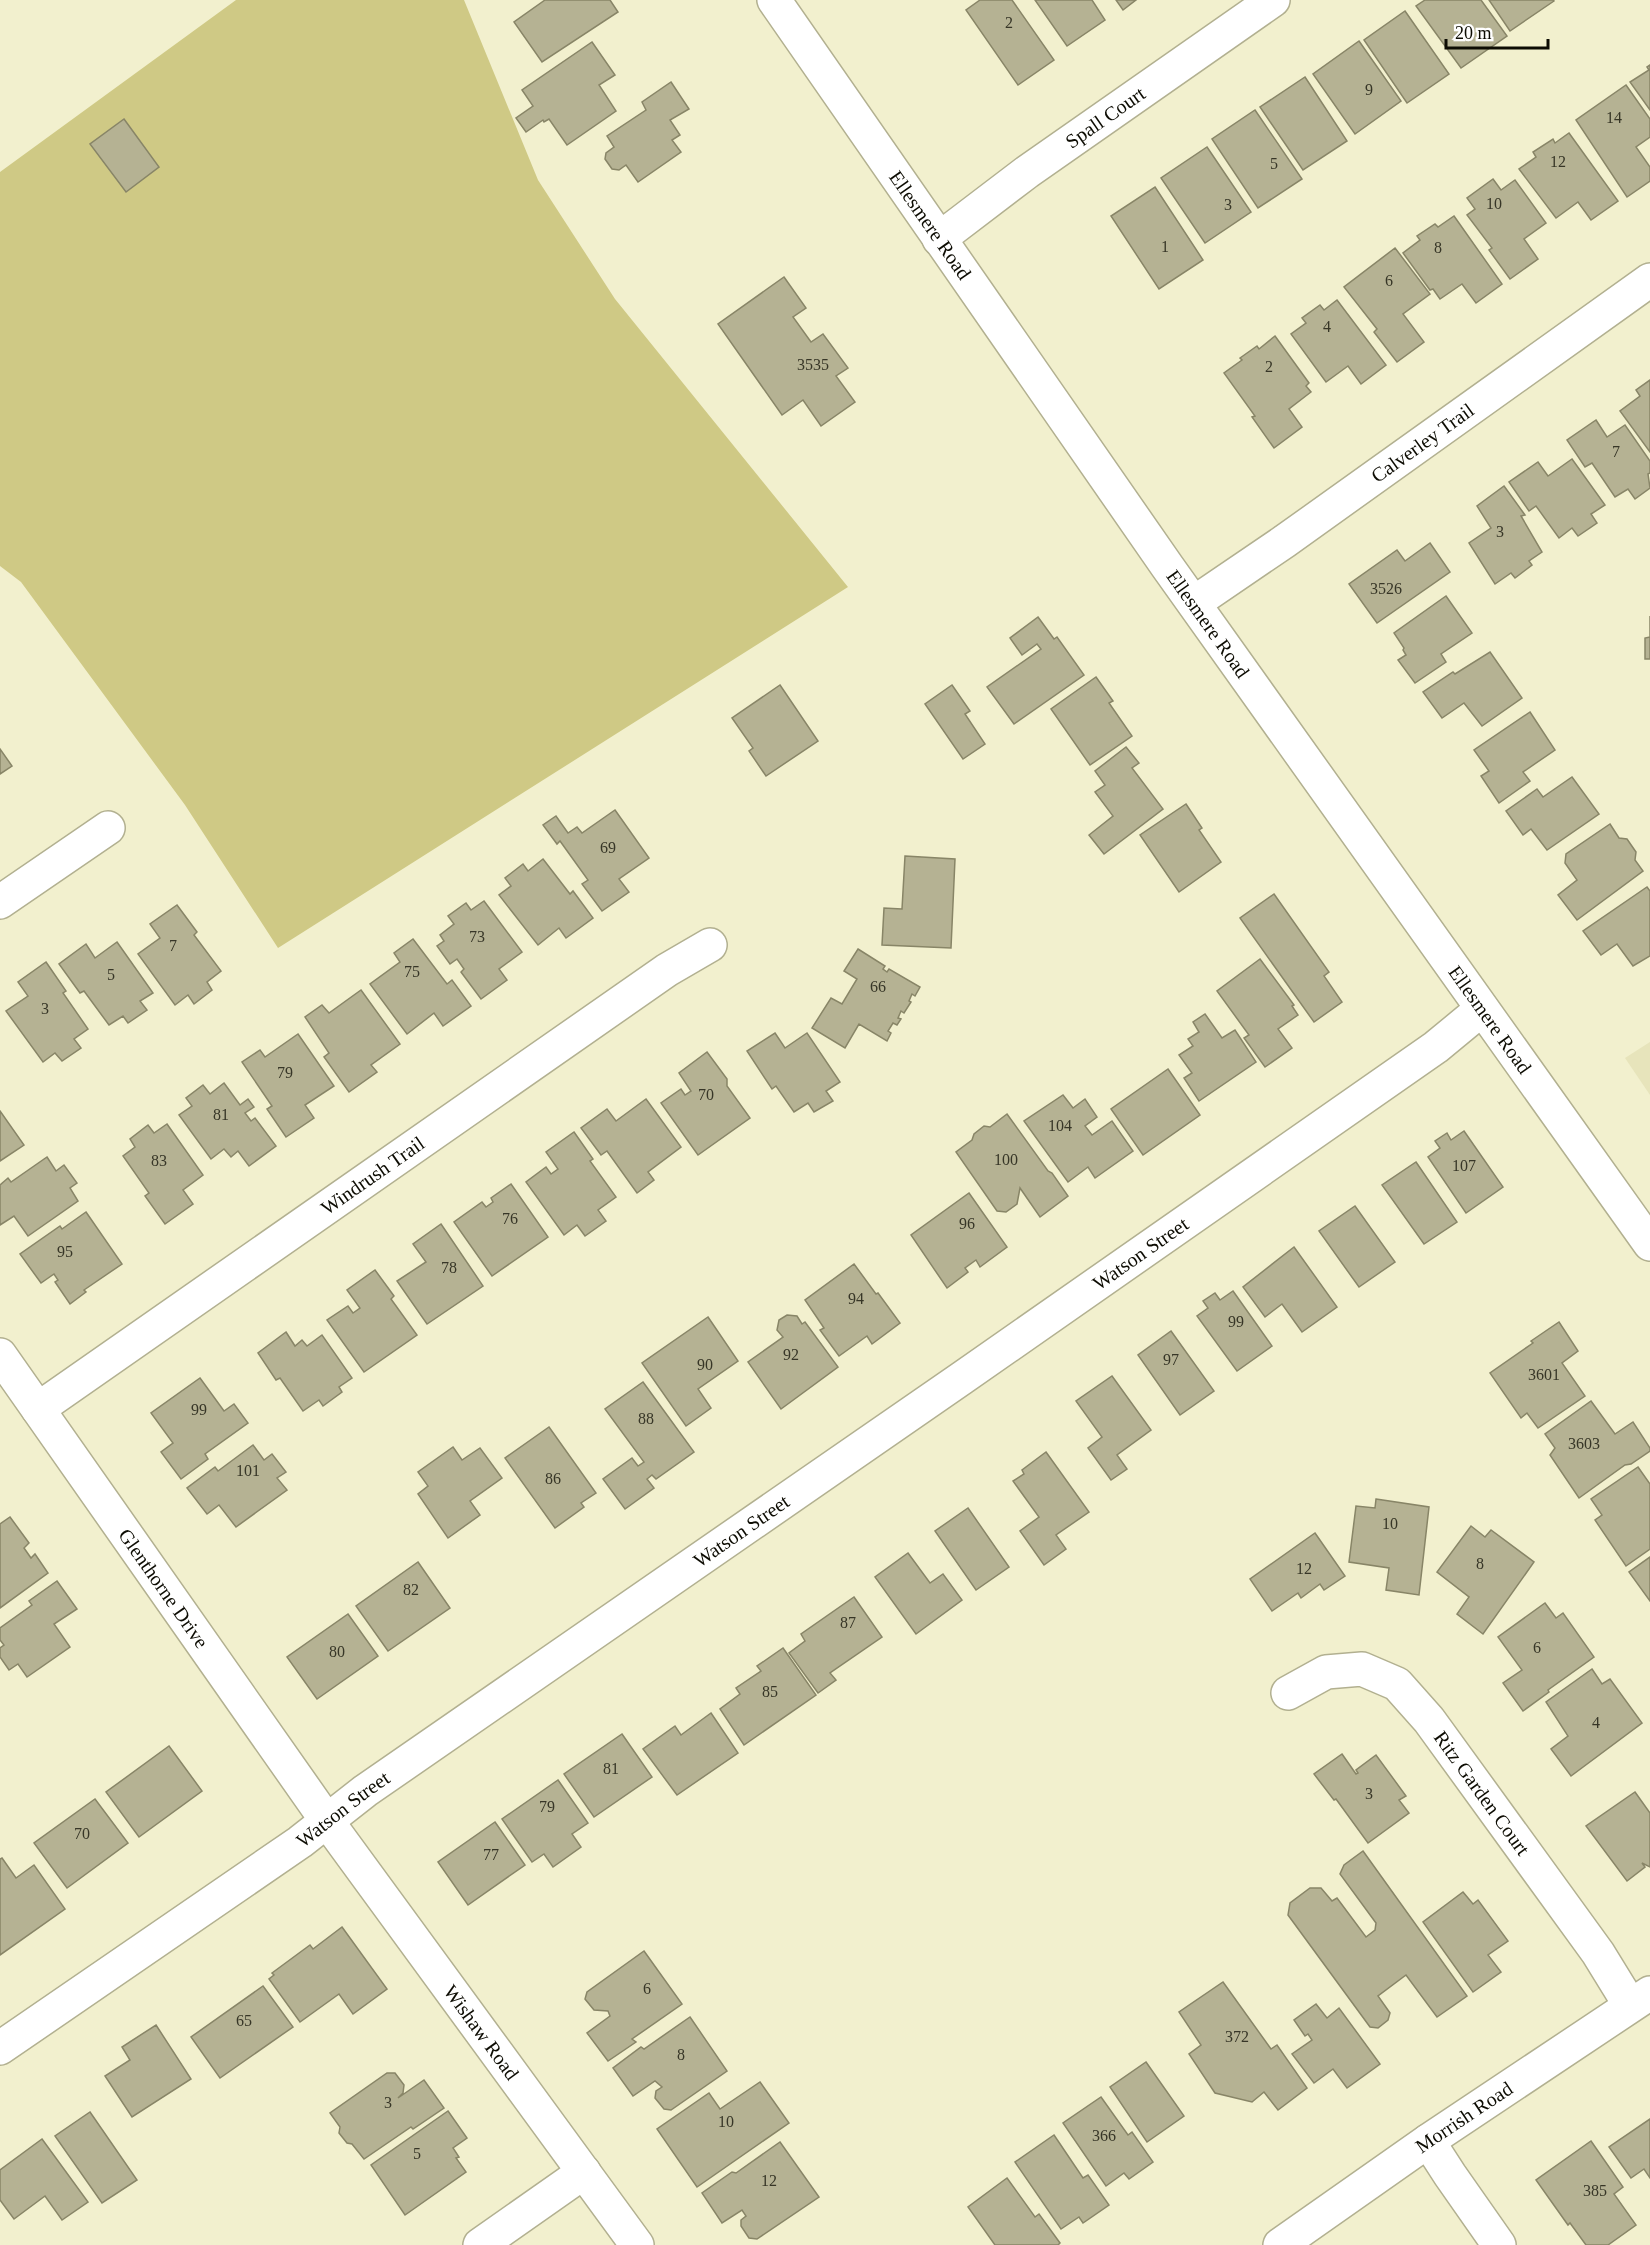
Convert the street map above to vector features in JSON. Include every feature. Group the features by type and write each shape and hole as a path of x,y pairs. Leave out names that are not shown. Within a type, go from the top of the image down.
{"street":[{"name":"Ellesmere Road","path":"774,0 1194,603 1650,1244"},
{"name":"Spall Court","path":"939,238 1027,172 1273,0"},
{"name":"Calverley Trail","path":"1194,603 1278,546 1650,280"},
{"path":"0,902 108,828"},
{"name":"Windrush Trail","path":"38,1409 667,970 710,945"},
{"name":"Watson Street","path":"0,2048 300,1842 365,1791 1436,1047 1482,1009"},
{"name":"Glenthorne Drive","path":"0,1355 327,1821"},
{"name":"Ritz Garden Court","path":"1288,1693 1326,1672 1362,1669 1396,1684 1430,1720 1598,1953 1640,1999"},
{"name":"Wishaw Road","path":"327,1821 637,2245"},
{"name":"Morrish Road","path":"1280,2245 1428,2141 1640,1999"},
{"path":"1428,2141 1499,2245"},
{"path":"480,2245 584,2172"}],"shaded area":[{"path":"236,0 464,0 538,180 615,299 848,587 278,948 185,805 21,582 0,566 0,172"},
{"path":"1650,1042 1650,1095 1625,1058"}],"building":[{"path":"545,0 610,0 618,12 542,62 514,22"},
{"path":"980,0 1012,0 1054,60 1018,85 966,10"},
{"path":"1035,0 1092,0 1105,20 1067,46"},
{"path":"1116,0 1136,0 1123,10"},
{"path":"1425,0 1481,0 1507,36 1461,68 1416,6"},
{"path":"1489,0 1553,0 1554,1 1510,31"},
{"path":"1405,11 1449,74 1407,103 1364,40"},
{"path":"1359,41 1401,101 1355,134 1313,74"},
{"path":"592,42 615,75 599,85 616,111 567,145 549,119 544,122 543,120 526,132 516,118 533,106 522,90"},
{"path":"1650,65 1650,110 1630,82 1649,70 1647,67"},
{"path":"1305,77 1347,141 1303,170 1260,107"},
{"path":"671,82 689,109 670,120 680,135 672,140 681,152 638,182 626,165 619,170 612,169 605,159 606,153 614,147 607,136 646,110 642,102"},
{"path":"1626,85 1650,119 1650,137 1636,147 1650,167 1650,181 1627,197 1576,120"},
{"path":"1255,110 1302,179 1258,208 1212,139"},
{"path":"124,119 159,167 126,192 90,144"},
{"path":"1569,133 1618,201 1591,220 1578,202 1556,218 1519,169 1536,157 1533,152 1553,139 1555,143"},
{"path":"1207,147 1251,212 1205,243 1161,178"},
{"path":"1493,179 1501,190 1515,180 1546,223 1524,239 1538,259 1510,279 1489,250 1492,248 1467,215 1475,209 1467,198"},
{"path":"1155,187 1203,260 1159,289 1111,216"},
{"path":"1454,216 1502,284 1476,303 1462,284 1440,299 1433,289 1430,290 1403,253 1420,240 1417,236 1435,224 1438,227"},
{"path":"1395,248 1430,294 1403,314 1424,342 1397,362 1374,332 1377,329 1344,287"},
{"path":"784,277 806,308 793,317 811,342 823,334 848,368 836,376 855,402 821,426 803,400 782,415 718,324"},
{"path":"1337,300 1386,365 1361,384 1348,366 1326,382 1291,334 1306,323 1302,318 1320,305 1324,310"},
{"path":"1275,336 1309,383 1306,386 1311,392 1289,409 1302,427 1274,448 1252,417 1255,416 1224,373 1242,360 1240,358 1257,346 1259,349"},
{"path":"1650,380 1650,452 1620,411 1640,396 1636,390"},
{"path":"1596,420 1607,437 1625,425 1650,461 1650,473 1648,474 1650,488 1635,499 1628,489 1615,497 1592,463 1585,467 1567,440"},
{"path":"1572,459 1605,505 1591,514 1597,523 1578,536 1572,528 1559,538 1536,506 1529,511 1509,482 1538,462 1548,476"},
{"path":"1504,486 1525,515 1521,516 1542,552 1529,561 1532,565 1515,578 1511,573 1495,584 1469,543 1491,528 1477,506"},
{"path":"1430,543 1450,572 1377,623 1349,584 1397,550 1405,561"},
{"path":"1446,596 1472,633 1441,654 1446,662 1415,683 1398,660 1406,655 1394,633"},
{"path":"1038,617 1054,639 1057,637 1084,675 1014,724 987,687 1041,649 1037,644 1022,655 1010,638"},
{"path":"1650,637 1650,659 1645,659 1645,638"},
{"path":"1490,652 1522,698 1482,726 1464,703 1442,718 1423,692"},
{"path":"1096,677 1113,701 1109,703 1132,736 1090,765 1051,709"},
{"path":"780,685 818,741 766,776 749,751 753,748 732,718"},
{"path":"952,685 970,711 965,714 985,744 963,759 925,704"},
{"path":"1530,712 1555,750 1523,772 1530,781 1499,803 1481,776 1489,771 1474,750"},
{"path":"1126,747 1139,763 1132,768 1163,809 1104,854 1089,835 1113,816 1095,792 1105,785 1095,771"},
{"path":"0,749 12,766 0,774"},
{"path":"1572,777 1599,814 1547,850 1531,829 1523,835 1506,811 1537,789 1543,797"},
{"path":"1186,804 1202,828 1199,830 1221,862 1179,892 1140,835"},
{"path":"615,810 649,858 619,879 629,892 602,911 582,884 588,880 560,841 557,844 543,825 556,816 568,833 577,827 582,833"},
{"path":"1610,824 1619,838 1627,839 1636,852 1635,860 1643,871 1577,920 1558,895 1577,880 1565,863 1566,854"},
{"path":"905,856 955,859 951,948 882,945 884,908 902,909"},
{"path":"543,859 570,894 573,891 593,918 566,938 559,928 538,945 499,895 511,886 505,878 523,864 528,871"},
{"path":"1647,887 1650,891 1650,956 1633,966 1617,944 1601,955 1583,931"},
{"path":"1274,894 1329,972 1324,976 1342,1002 1314,1022 1240,918"},
{"path":"484,901 522,952 499,969 507,980 481,999 461,972 464,969 457,959 450,964 437,946 444,941 440,935 454,924 448,916 466,903 471,910"},
{"path":"177,905 197,932 194,935 221,971 207,982 212,990 194,1004 188,995 175,1005 138,954 160,938 150,924"},
{"path":"413,939 447,984 452,980 471,1006 443,1026 434,1013 407,1034 370,984 400,962 394,953"},
{"path":"117,942 153,993 140,1001 147,1010 128,1023 123,1016 109,1025 84,991 80,993 59,964 86,944 95,958"},
{"path":"858,949 885,966 883,969 887,972 889,969 920,987 915,996 912,994 909,1001 911,1002 904,1013 901,1011 898,1018 901,1019 897,1025 893,1023 888,1031 891,1033 887,1041 859,1024 845,1048 812,1028 831,998 842,1004 857,979 844,971"},
{"path":"1260,959 1294,1005 1292,1006 1298,1015 1278,1029 1292,1048 1265,1067 1244,1038 1249,1035 1217,991"},
{"path":"46,962 66,991 63,993 88,1029 74,1039 81,1048 62,1061 55,1053 43,1062 6,1011 28,996 18,982"},
{"path":"361,990 400,1044 371,1065 377,1072 349,1092 324,1057 329,1053 305,1017 322,1005 329,1013"},
{"path":"1205,1014 1222,1038 1235,1030 1256,1062 1199,1101 1184,1078 1192,1073 1179,1055 1193,1046 1188,1039 1199,1032 1193,1022"},
{"path":"775,1033 785,1048 807,1033 840,1082 826,1091 833,1101 814,1112 808,1103 794,1112 776,1086 772,1089 747,1051"},
{"path":"298,1034 334,1086 305,1105 314,1118 286,1137 267,1109 272,1106 242,1062 260,1050 265,1057"},
{"path":"707,1052 727,1079 727,1086 750,1118 698,1155 661,1103 681,1089 685,1095 691,1091 679,1073"},
{"path":"1168,1069 1200,1115 1143,1155 1111,1109"},
{"path":"224,1083 240,1105 248,1099 254,1107 245,1113 251,1121 255,1118 276,1146 249,1166 238,1151 231,1157 224,1149 211,1159 179,1115 192,1106 186,1098 203,1085 210,1094"},
{"path":"1063,1095 1073,1108 1085,1099 1097,1117 1085,1126 1092,1135 1112,1121 1133,1151 1095,1178 1088,1167 1068,1182 1024,1121"},
{"path":"646,1099 681,1147 648,1172 654,1180 637,1193 607,1151 601,1155 581,1128 607,1109 616,1121"},
{"path":"0,1111 24,1145 0,1161"},
{"path":"1007,1114 1068,1196 1040,1217 1020,1188 1017,1204 1006,1212 997,1211 956,1152 972,1140 974,1134 984,1126 990,1127"},
{"path":"167,1124 203,1175 183,1190 193,1204 165,1224 145,1196 149,1193 123,1156 135,1147 130,1139 148,1125 154,1133"},
{"path":"1464,1131 1503,1187 1466,1213 1428,1157 1440,1148 1435,1141 1447,1133 1451,1140"},
{"path":"574,1132 593,1159 590,1161 616,1197 598,1210 606,1221 585,1236 577,1225 564,1235 526,1182 546,1167 551,1174 558,1169 546,1152"},
{"path":"47,1157 56,1171 64,1165 77,1183 70,1188 78,1201 28,1236 14,1216 0,1225 0,1185 8,1178 11,1182"},
{"path":"1416,1162 1457,1222 1424,1244 1382,1185"},
{"path":"511,1184 548,1237 492,1276 454,1222 482,1202 486,1207 493,1202 491,1198"},
{"path":"969,1193 1007,1247 980,1267 976,1260 965,1268 968,1272 947,1288 911,1235"},
{"path":"1355,1206 1395,1262 1359,1287 1319,1231"},
{"path":"86,1212 122,1264 84,1290 86,1292 70,1304 55,1282 58,1280 54,1274 41,1283 20,1254 60,1226 62,1229"},
{"path":"441,1224 483,1286 427,1324 397,1281 426,1262 413,1244"},
{"path":"1294,1247 1337,1307 1302,1332 1282,1304 1265,1317 1243,1287"},
{"path":"854,1264 900,1323 872,1344 867,1336 839,1356 820,1330 824,1328 805,1300"},
{"path":"375,1270 394,1296 391,1299 417,1335 364,1372 327,1320 348,1306 353,1313 360,1308 347,1290"},
{"path":"1233,1291 1272,1346 1237,1371 1197,1316 1208,1308 1203,1301 1215,1293 1220,1300"},
{"path":"787,1315 797,1316 802,1324 805,1322 838,1367 781,1409 748,1362 783,1337 777,1330 779,1320"},
{"path":"708,1317 738,1361 698,1389 711,1408 686,1426 642,1363"},
{"path":"1559,1322 1578,1351 1562,1363 1585,1396 1538,1428 1527,1413 1521,1418 1490,1373"},
{"path":"1171,1331 1214,1391 1180,1415 1138,1355"},
{"path":"286,1332 295,1346 302,1340 307,1346 322,1335 352,1378 339,1387 342,1392 323,1406 319,1400 303,1411 280,1378 276,1380 258,1353"},
{"path":"1112,1376 1151,1430 1117,1455 1127,1469 1111,1480 1088,1448 1102,1437 1076,1401"},
{"path":"200,1378 224,1411 234,1404 248,1423 205,1454 208,1459 181,1479 161,1452 173,1443 151,1413"},
{"path":"643,1382 694,1452 656,1479 652,1475 647,1479 654,1488 625,1509 603,1479 632,1458 638,1466 644,1462 605,1409"},
{"path":"1591,1401 1615,1434 1633,1422 1650,1451 1631,1464 1625,1465 1579,1498 1550,1455 1555,1448 1545,1434"},
{"path":"549,1427 596,1493 581,1503 584,1507 555,1528 505,1458"},
{"path":"253,1445 264,1460 272,1454 286,1472 277,1478 287,1490 236,1527 219,1505 207,1514 187,1488 215,1467 218,1471"},
{"path":"453,1447 462,1460 480,1448 502,1478 470,1501 480,1515 448,1538 418,1494 428,1486 418,1472"},
{"path":"1046,1452 1089,1512 1056,1535 1066,1549 1044,1565 1020,1531 1039,1517 1013,1481 1024,1474 1022,1470"},
{"path":"1638,1467 1650,1484 1650,1549 1626,1566 1595,1520 1602,1515 1591,1499"},
{"path":"1376,1499 1429,1507 1419,1595 1386,1590 1389,1568 1349,1562 1356,1506 1375,1508"},
{"path":"968,1508 1009,1567 976,1590 935,1531"},
{"path":"10,1517 29,1543 24,1548 31,1558 35,1554 48,1573 0,1608 0,1524"},
{"path":"1471,1526 1485,1537 1491,1530 1534,1562 1483,1634 1457,1614 1469,1597 1437,1572"},
{"path":"1315,1533 1345,1576 1324,1590 1320,1584 1301,1598 1298,1593 1272,1611 1250,1579"},
{"path":"908,1553 930,1583 943,1574 962,1600 916,1634 875,1577"},
{"path":"1650,1557 1650,1601 1629,1572"},
{"path":"418,1562 450,1608 388,1651 356,1606"},
{"path":"57,1581 77,1609 54,1624 70,1647 27,1677 18,1664 9,1670 0,1657 0,1648 4,1645 0,1640 0,1628 32,1605 29,1601"},
{"path":"854,1597 882,1637 830,1673 836,1680 818,1693 789,1653 805,1641 801,1634"},
{"path":"1545,1603 1556,1618 1563,1613 1594,1657 1523,1711 1503,1683 1522,1670 1498,1637"},
{"path":"348,1614 378,1656 317,1699 287,1657"},
{"path":"783,1648 816,1695 744,1745 720,1709 740,1694 736,1688 761,1671 757,1666"},
{"path":"1592,1669 1602,1684 1610,1679 1642,1723 1571,1776 1551,1749 1568,1736 1546,1702"},
{"path":"711,1713 738,1753 677,1795 643,1749 675,1726 681,1735"},
{"path":"622,1734 652,1777 594,1817 564,1774"},
{"path":"169,1746 202,1791 139,1837 106,1792"},
{"path":"1342,1754 1356,1774 1358,1773 1356,1770 1376,1755 1406,1796 1399,1800 1409,1813 1368,1843 1336,1799 1334,1800 1314,1774"},
{"path":"558,1780 588,1823 572,1834 581,1847 553,1867 544,1854 532,1862 502,1819"},
{"path":"1635,1792 1650,1813 1650,1867 1642,1863 1645,1867 1627,1881 1586,1826"},
{"path":"95,1799 128,1843 67,1888 34,1843"},
{"path":"495,1822 525,1865 468,1905 438,1862"},
{"path":"1363,1851 1467,1996 1437,2017 1406,1975 1378,1996 1390,2013 1388,2020 1378,2028 1370,2027 1288,1915 1290,1903 1310,1888 1321,1888 1332,1901 1337,1898 1366,1937 1375,1930 1376,1923 1340,1874 1344,1865"},
{"path":"2,1858 16,1878 34,1865 65,1909 0,1955 0,1859"},
{"path":"1463,1892 1473,1904 1478,1900 1508,1941 1488,1955 1501,1972 1473,1992 1423,1922"},
{"path":"342,1927 387,1989 353,2014 339,1994 300,2022 269,1979 274,1975 272,1973 310,1945 313,1949"},
{"path":"644,1951 682,2004 632,2039 636,2042 608,2061 587,2033 610,2016 608,2011 594,2010 585,1999 587,1992"},
{"path":"1223,1982 1271,2049 1277,2045 1307,2088 1278,2110 1264,2092 1252,2102 1215,2093 1189,2054 1201,2045 1179,2012"},
{"path":"263,1986 293,2027 220,2078 191,2037"},
{"path":"1316,2004 1327,2018 1339,2008 1380,2064 1347,2088 1333,2069 1314,2083 1292,2054 1312,2040 1308,2034 1305,2036 1294,2020"},
{"path":"690,2017 727,2071 671,2110 664,2109 655,2098 656,2091 662,2087 655,2081 633,2096 613,2068 641,2047 644,2049"},
{"path":"156,2025 191,2079 132,2117 105,2076 130,2060 122,2047"},
{"path":"1146,2062 1184,2116 1147,2142 1110,2087"},
{"path":"387,2073 395,2073 404,2085 403,2093 398,2098 424,2080 444,2108 364,2159 339,2133 340,2127 330,2113"},
{"path":"760,2082 789,2123 697,2187 657,2129 709,2093 720,2109"},
{"path":"1101,2097 1128,2135 1132,2132 1153,2162 1129,2179 1124,2173 1106,2186 1063,2123"},
{"path":"448,2111 467,2138 453,2148 459,2157 456,2158 466,2172 405,2215 371,2165"},
{"path":"90,2112 137,2180 102,2203 55,2136"},
{"path":"1650,2119 1650,2178 1644,2169 1631,2178 1609,2147"},
{"path":"1054,2135 1083,2178 1088,2175 1109,2205 1083,2223 1079,2217 1061,2229 1015,2162"},
{"path":"42,2139 88,2202 62,2220 45,2196 14,2219 0,2200 0,2170"},
{"path":"1591,2141 1623,2187 1614,2194 1636,2225 1608,2245 1586,2245 1570,2223 1568,2225 1536,2180"},
{"path":"780,2142 819,2197 757,2239 749,2238 741,2226 741,2220 746,2216 742,2210 722,2223 702,2193 732,2172 736,2173"},
{"path":"1007,2178 1035,2217 1039,2214 1060,2243 1058,2245 995,2245 968,2207"}]}
